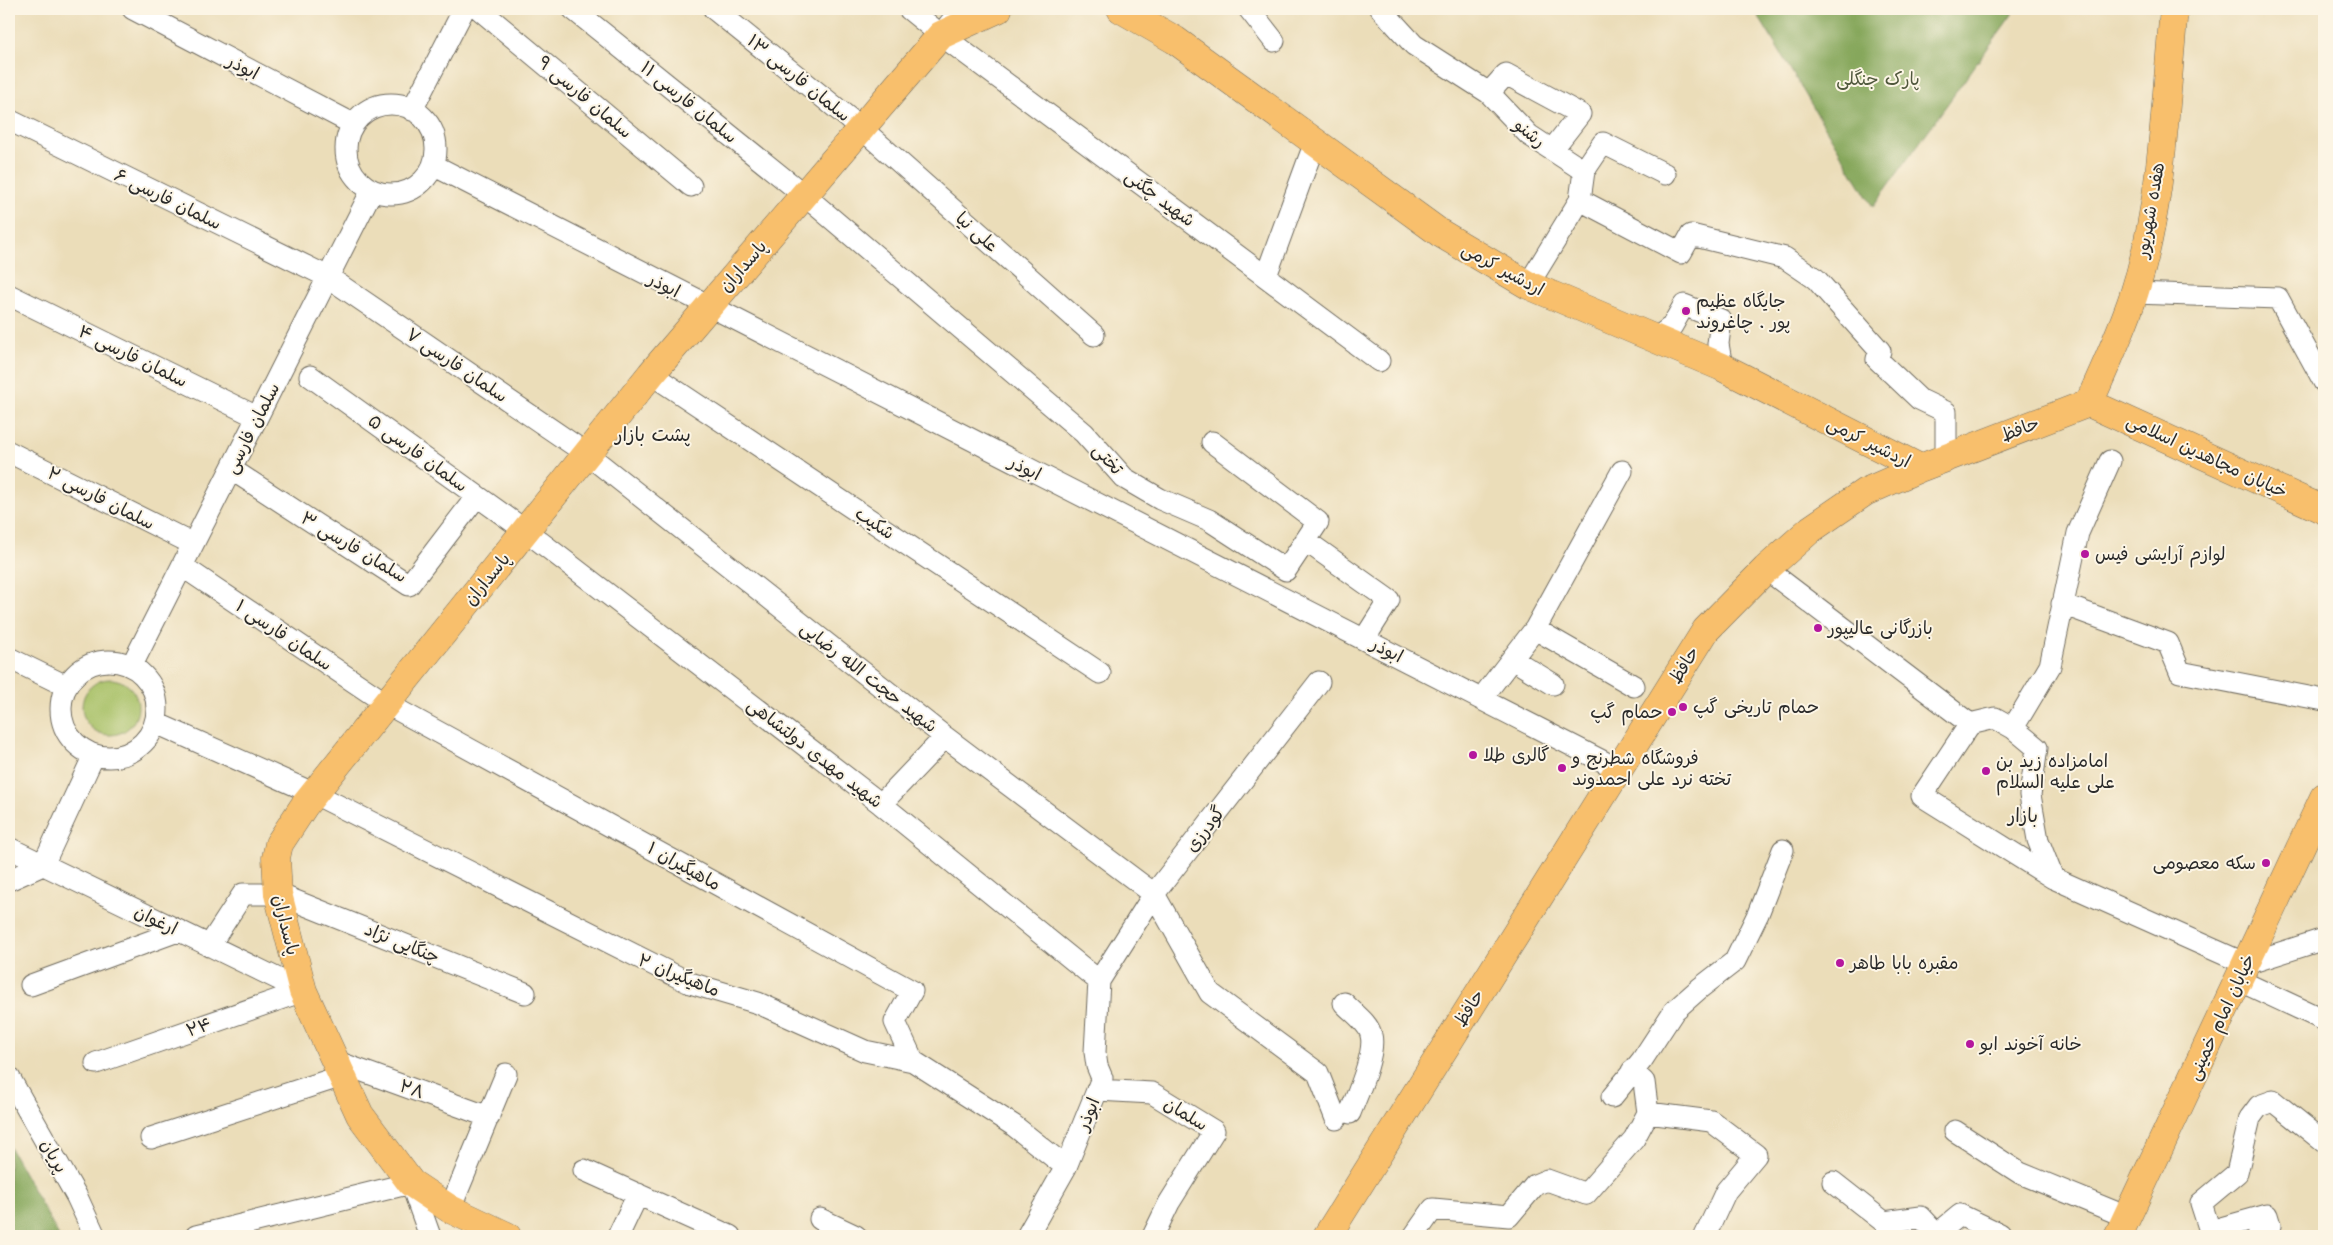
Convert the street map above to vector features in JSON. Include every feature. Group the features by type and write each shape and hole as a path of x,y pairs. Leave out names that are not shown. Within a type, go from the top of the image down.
{"main road":[{"path":"941,35 998,9"},
{"name":"اردشیر کرمی","path":"1121,9 1176,40 1440,233 1528,285 1722,368 1920,468"},
{"name":"هفده شهریور","path":"2089,403 2114,348 2134,293 2148,239 2157,179 2174,9"},
{"name":"پاسداران","path":"411,1183 360,1115 302,991 278,894 276,858 279,844 285,832 314,794 651,374 941,35"},
{"name":"حافظ","path":"1327,1236 1706,630 1766,568 1811,529 1865,492 1920,468 2089,403"},
{"name":"خیابان مجاهدین اسلامی","path":"2089,403 2324,510"},
{"name":"خیابان امام خمینی","path":"2123,1227 2324,797"},
{"path":"411,1183 450,1209 507,1236"}],"street":[{"name":"ابوذر","path":"133,9 353,124"},
{"path":"412,110 464,9"},
{"name":"سلمان فارسی ۹","path":"479,9 691,186"},
{"name":"سلمان فارسی ۱۱","path":"574,9 804,195"},
{"name":"سلمان فارسی ۱۳","path":"714,9 861,128"},
{"name":"شهید چگنی","path":"909,9 941,35 1379,361"},
{"path":"941,35 961,9"},
{"path":"1249,9 1274,41"},
{"name":"رشنو","path":"1381,9 1414,45 1489,93 1529,135 1584,171"},
{"path":"1489,93 1506,74 1580,114 1552,150"},
{"path":"400,105 412,110 423,118 431,128 435,140 436,153 433,165 425,178 408,190 386,194 372,190 359,181 350,168 346,154 347,138 353,124 362,114 374,108 400,105"},
{"name":"سلمان فارسی ۶","path":"9,120 328,277"},
{"name":"علی نیا","path":"861,128 1094,335"},
{"path":"1266,276 1315,142"},
{"path":"1528,285 1580,200 1584,171 1603,142 1664,174"},
{"name":"ابوذر","path":"433,165 708,308 1365,638 1618,769"},
{"name":"سلمان فارسی","path":"132,665 372,190"},
{"name":"تختی","path":"804,195 1084,433 1124,478 1160,499 1209,520 1286,570 1318,522 1212,442"},
{"path":"1580,200 1681,253 1691,235 1785,258 1808,273 1816,279 1880,351 1877,359 1920,400 1946,412 1946,458"},
{"name":"سلمان فارسی ۷","path":"328,277 587,454"},
{"path":"2134,293 2278,298 2324,382"},
{"name":"سلمان فارسی ۴","path":"9,294 257,417"},
{"path":"1654,340 1672,326 1684,305 1696,309 1721,320 1718,344 1722,368"},
{"name":"شکیب","path":"651,374 1100,673"},
{"name":"سلمان فارسی ۵","path":"310,376 526,531"},
{"name":"سلمان فارسی ۲","path":"9,452 193,544"},
{"name":"شهید حجت الله رضایی","path":"587,454 945,737 1154,894"},
{"path":"2013,728 2050,666 2078,533 2110,461"},
{"name":"سلمان فارسی ۳","path":"231,469 409,585 477,496"},
{"path":"1481,699 1535,629 1622,471"},
{"name":"شهید مهدی دولتشاهی","path":"526,531 881,804 1099,980"},
{"path":"1306,541 1389,600 1365,638"},
{"name":"سلمان فارسی ۱","path":"182,566 387,704"},
{"path":"1766,568 1970,724"},
{"path":"2062,604 2168,643 2180,672 2324,700"},
{"path":"1535,629 1634,686"},
{"path":"9,658 66,686"},
{"path":"1512,659 1553,684"},
{"path":"119,661 132,665 143,673 151,684 156,696 158,709 156,723 151,735 132,752 113,757 94,755 82,749 71,739 64,727 61,713 66,686 83,668 94,662 119,661"},
{"name":"گودرزی","path":"1099,980 1154,894 1319,682"},
{"name":"ماهیگیران ۱","path":"387,704 912,991 895,1022 913,1061"},
{"path":"2053,878 2038,840 2030,795 2037,748 2013,728 1994,718 1970,724 1922,796 2053,878 2242,972 2324,1020"},
{"name":"ماهیگیران ۲","path":"156,723 314,794 690,983 758,1004 866,1051 913,1061 1013,1126 1066,1167"},
{"path":"881,804 945,737"},
{"path":"9,880 43,865 94,755"},
{"name":"ارغوان","path":"9,848 302,991"},
{"path":"1612,1097 1674,1011 1735,961 1758,914 1784,850"},
{"path":"209,946 243,894 278,894"},
{"name":"چنگایی نژاد","path":"278,894 526,993"},
{"path":"1154,894 1210,993 1318,1073 1343,1116 1368,1063 1371,1035 1362,1021 1344,1003"},
{"path":"31,985 178,931"},
{"path":"2242,972 2324,940"},
{"name":"ابوذر","path":"1027,1236 1066,1167 1102,1078 1096,1066 1094,1052 1099,980"},
{"name":"۲۴","path":"96,1063 302,991"},
{"path":"151,1138 339,1068"},
{"name":"۲۸","path":"339,1068 488,1118"},
{"path":"1414,1236 1433,1209 1509,1216 1536,1185 1548,1180 1586,1194 1634,1139 1648,1113 1644,1082 1632,1071"},
{"path":"450,1209 506,1074"},
{"name":"پریان","path":"9,1077 77,1196 95,1236"},
{"name":"سلمان","path":"1097,1090 1152,1093 1214,1131 1169,1203 1153,1236"},
{"path":"2258,1236 2270,1225 2267,1215 2210,1231 2201,1203 2237,1173 2250,1118 2259,1106 2273,1101 2324,1142"},
{"path":"1648,1113 1711,1121 1756,1156 1726,1190 1705,1236"},
{"path":"1955,1131 2020,1173 2123,1227"},
{"path":"584,1170 730,1236"},
{"path":"1833,1182 1884,1222 1921,1217 1937,1234 1960,1215 2000,1234 1999,1236"},
{"path":"196,1236 411,1183 430,1236"},
{"path":"618,1236 638,1194"},
{"path":"820,1219 856,1236"}],"green space":[{"name":"پارک جنگلی","path":"1754,9 2016,9 1873,207"},
{"path":"110,679 121,681 130,687 136,696 138,707 136,718 130,727 121,733 110,735 99,733 90,727 84,718 82,707 84,696 90,687 99,681"},
{"path":"9,1146 59,1236 9,1236"}],"place":[{"name":"جایگاه عظیم پور . چاغروند","path":"1686,311"},
{"name":"لوازم آرایشی فیس","path":"2085,554"},
{"name":"بازرگانی عالیپور","path":"1818,628"},
{"name":"حمام تاریخی گپ","path":"1683,707"},
{"name":"حمام گپ","path":"1672,712"},
{"name":"گالری طلا","path":"1473,755"},
{"name":"فروشگاه شطرنج و تخته نرد علی احمدوند","path":"1562,768"},
{"name":"امامزاده زید بن علی علیه السلام","path":"1986,771"},
{"name":"سکه معصومی","path":"2266,863"},
{"name":"مقبره بابا طاهر","path":"1840,963"},
{"name":"خانه آخوند ابو","path":"1970,1044"}],"district":[{"name":"پشت بازار","path":"653,434"},
{"name":"بازار","path":"2023,815"}]}
